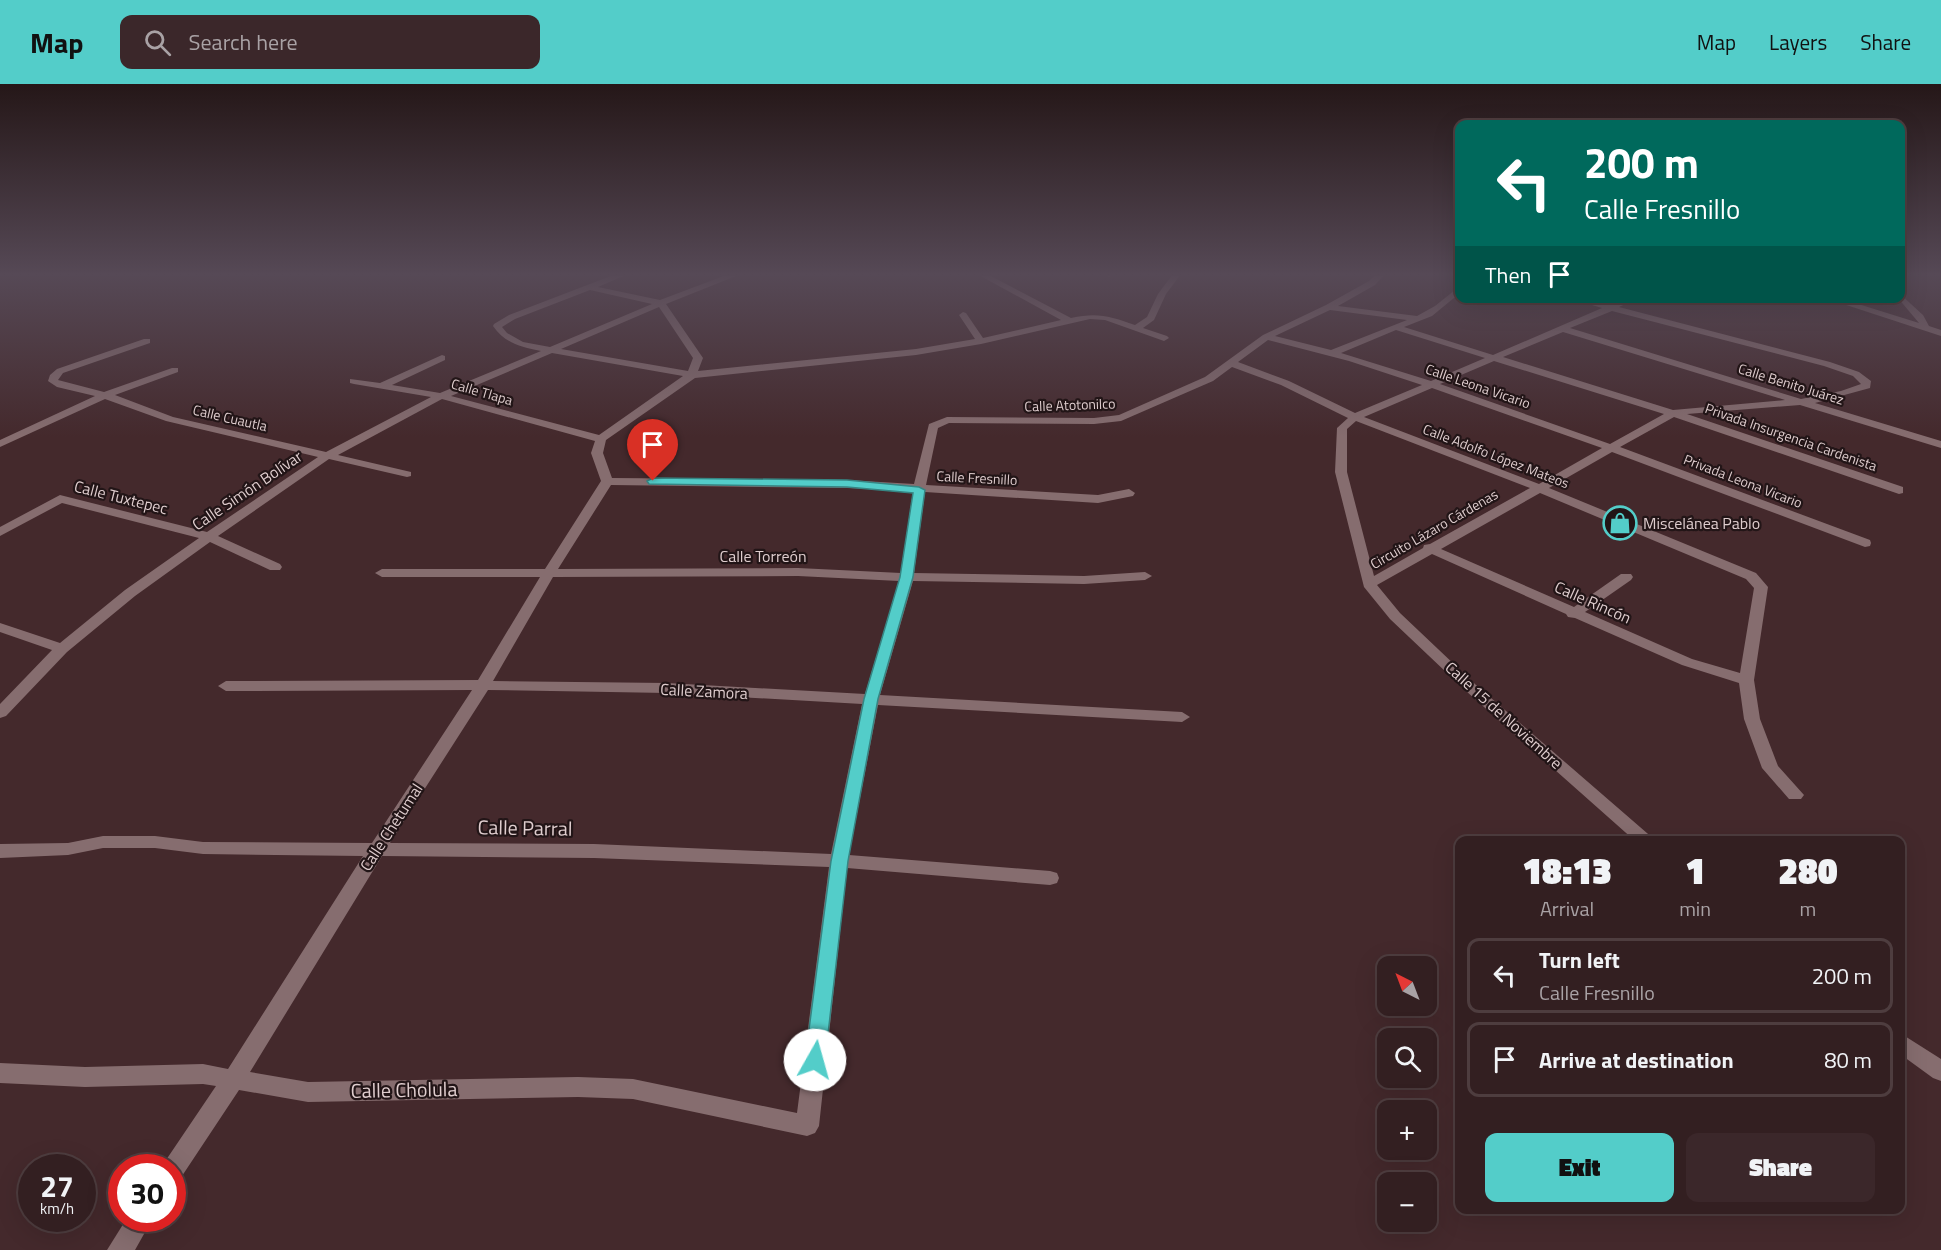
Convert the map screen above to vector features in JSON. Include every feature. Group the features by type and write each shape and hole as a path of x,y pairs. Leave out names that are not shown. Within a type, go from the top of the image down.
{"street":[{"path":"499,328 504,335 520,344 692,375 873,358 981,341 1033,328"},
{"name":"Calle Simón Bolívar","path":"0,713 62,649 130,593 208,536 327,456 441,396 601,328"},
{"path":"607,481 597,453 601,439 692,375 696,369 698,358 679,328"},
{"path":"972,328 981,341"},
{"path":"1137,328 1164,338"},
{"name":"Calle Atotonilco","path":"919,490 933,426 937,422 947,420 1094,421 1121,418 1209,380 1266,337 1284,328"},
{"path":"1334,352 1391,328"},
{"name":"Privada Insurgencia Cardenista","path":"1399,328 1673,413 1899,490"},
{"name":"Circuito Lázaro Cárdenas","path":"1355,417 1342,428 1341,472 1369,584 1537,487 1673,413 1704,408 1800,401 1851,393 1866,386 1866,381 1856,374 1827,364 1687,328"},
{"path":"1355,417 1563,329"},
{"name":"Calle Benito Juárez","path":"1563,329 1941,445"},
{"path":"1926,329 1941,333"},
{"name":"Calle Leona Vicario","path":"1266,337 1334,352 1611,446"},
{"name":"Calle Cuautla","path":"147,341 60,371 53,377 53,381 105,395 170,419 407,474"},
{"path":"383,385 442,358"},
{"name":"Calle Adolfo López Mateos","path":"1231,363 1310,394 1355,417 1537,487 1751,576 1761,587 1746,680"},
{"path":"0,444 105,395 175,370"},
{"name":"Calle Tlapa","path":"354,381 441,396 601,439"},
{"name":"Privada Leona Vicario","path":"1611,446 1865,543"},
{"name":"Calle Fresnillo","path":"607,481 847,484 1098,500 1129,493"},
{"name":"Calle Chetumal","path":"183,1154 234,1078 376,849 483,685 548,574 607,481"},
{"path":"839,861 871,699 907,577 919,490"},
{"name":"Calle Tuxtepec","path":"0,532 60,499 208,536 275,567"},
{"name":"Calle Rincón","path":"1429,548 1573,614 1687,662 1746,680"},
{"name":"Calle Torreón","path":"382,573 798,572 907,577 1084,580 1144,576"},
{"path":"1573,614 1626,577"},
{"name":"Calle 15 de Noviembre","path":"1369,584 1395,616 1471,688 1641,836"},
{"path":"0,627 62,649"},
{"path":"1746,680 1752,719 1770,768 1795,795"},
{"name":"Calle Zamora","path":"226,686 483,685 666,688 1182,717"},
{"name":"Calle Parral","path":"0,851 68,849 103,842 155,842 203,848 594,851 839,861 1050,878"},
{"name":"Calle Cholula","path":"0,1073 85,1077 203,1074 308,1092 578,1087 633,1089 807,1126 839,861"},
{"path":"1905,1046 1941,1071"},
{"path":"120,1250 132,1232"}],"place":[{"name":"Miscelánea Pablo","path":"1620,523"}],"route":[{"path":"653,481 847,484 919,490 907,577 871,699 839,861 815,1060"}]}
